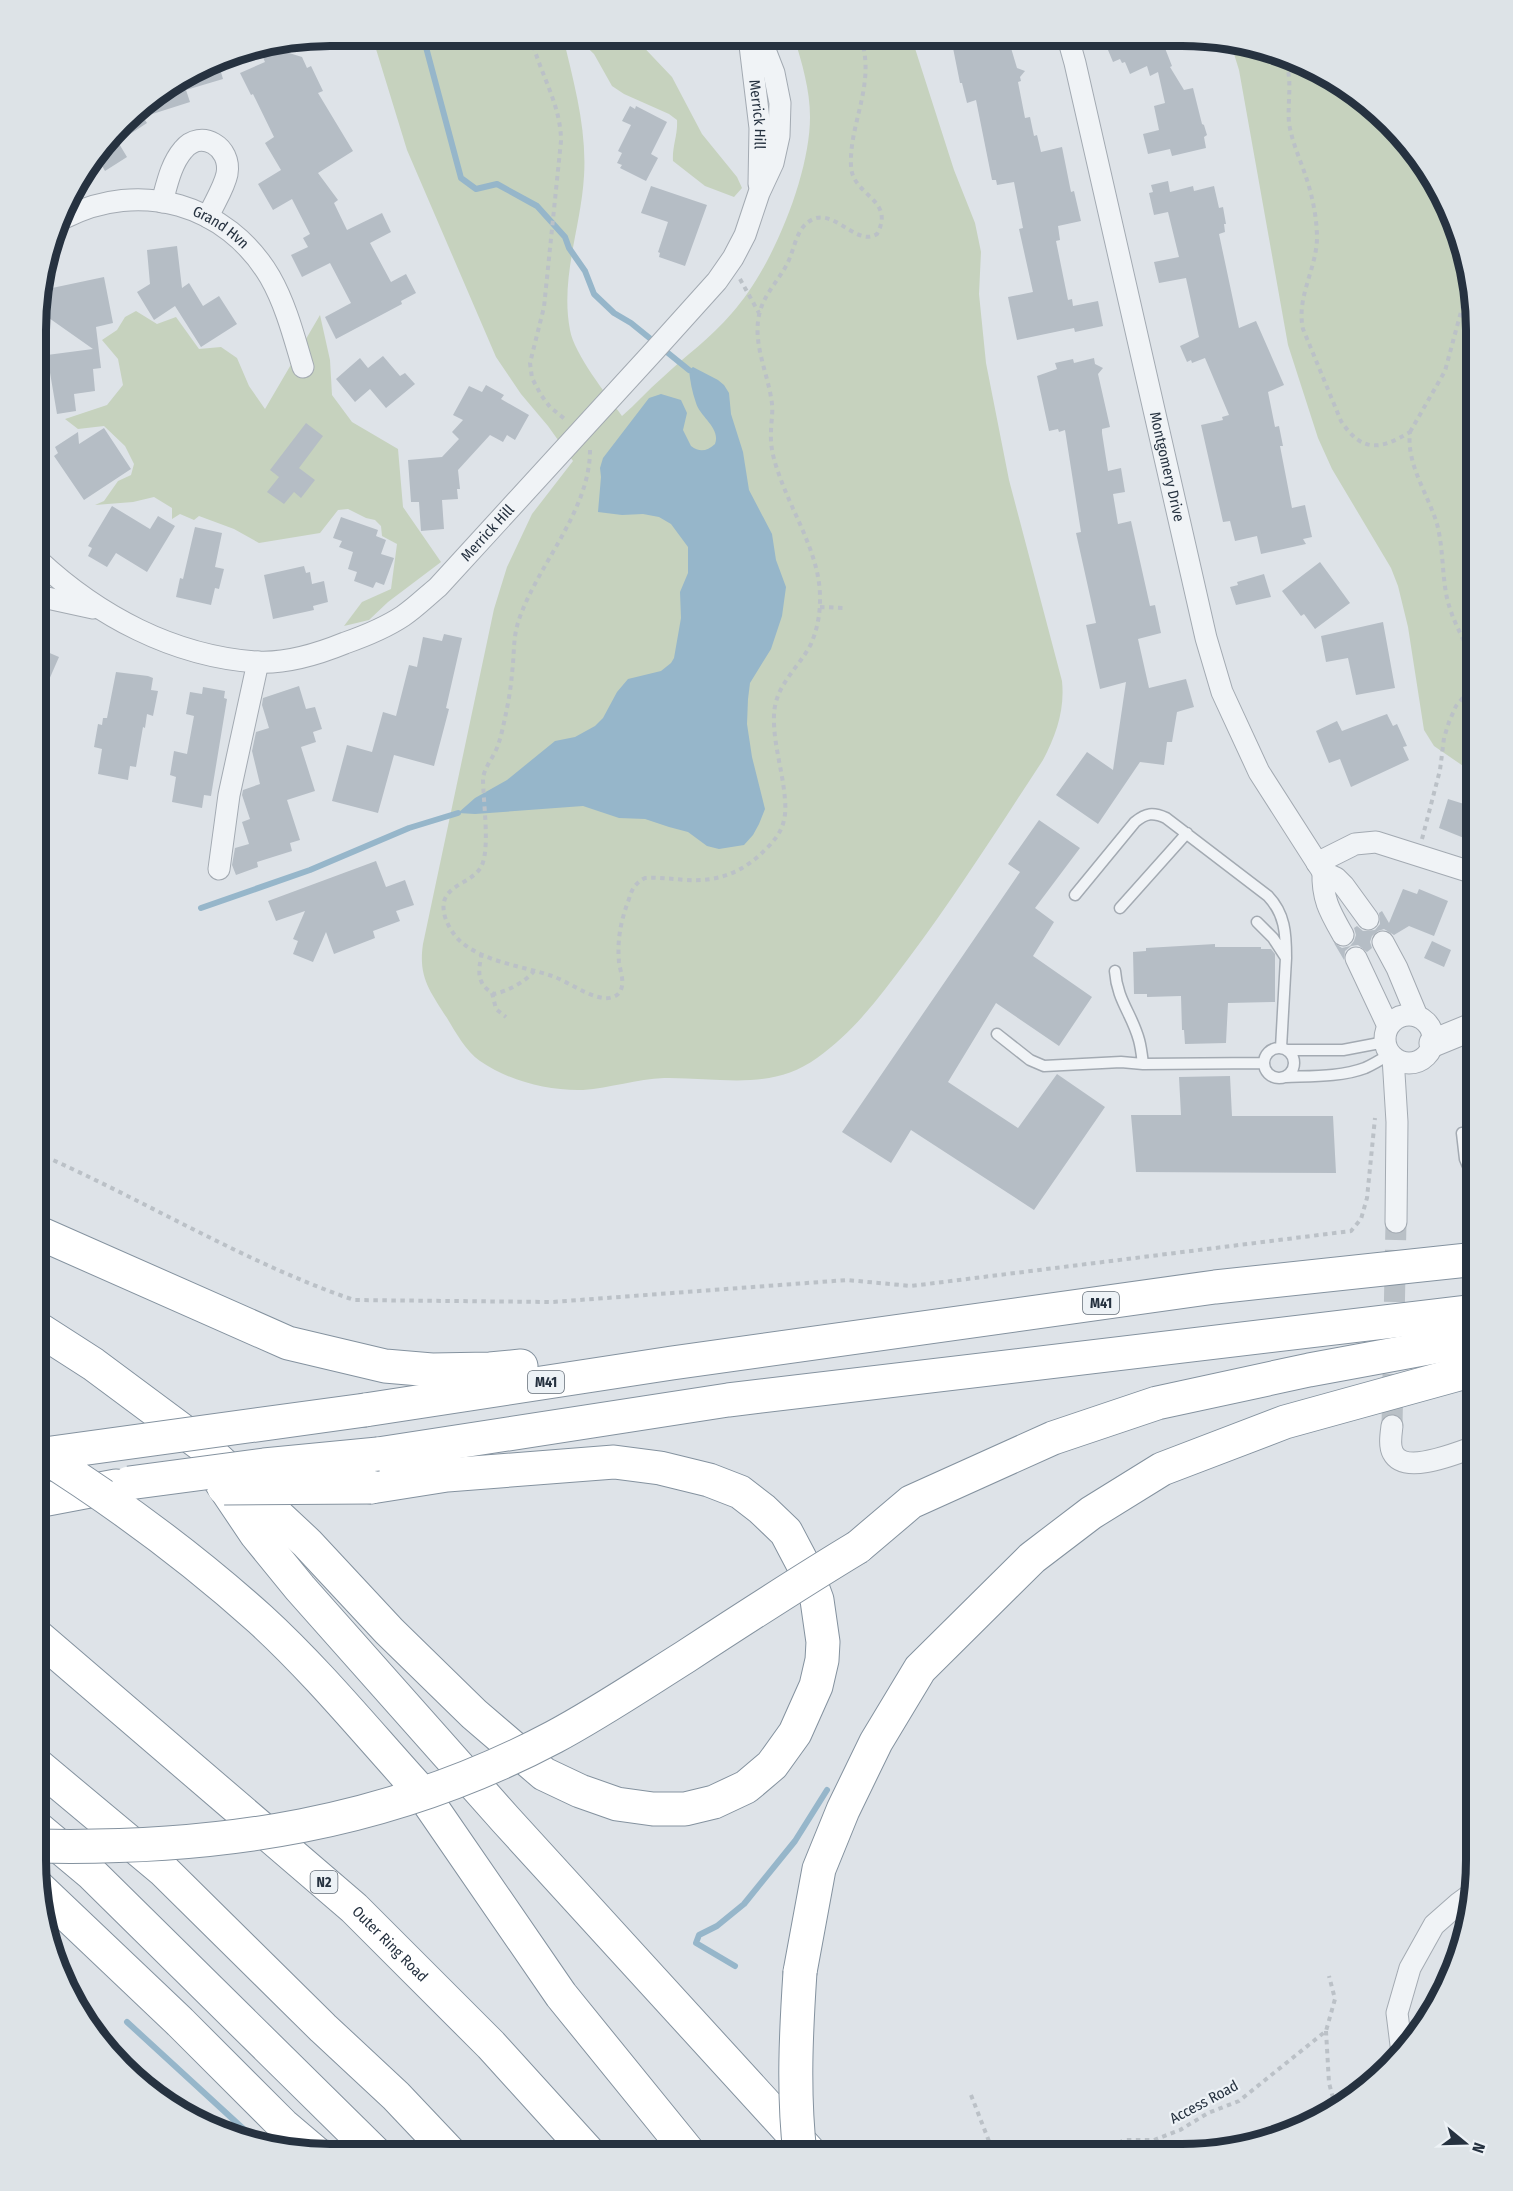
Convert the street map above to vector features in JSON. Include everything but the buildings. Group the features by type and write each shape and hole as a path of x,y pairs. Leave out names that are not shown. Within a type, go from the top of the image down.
{"highway":[{"path":"46,1236 288,1343 386,1366 432,1370 490,1369 634,1352 677,1351 726,1356"},
{"name":"M41","path":"46,1453 365,1410 1215,1287 1466,1260"},
{"path":"46,1499 129,1483 264,1465 378,1454 728,1400 1466,1312"},
{"path":"46,1334 93,1364 202,1445 307,1543 389,1631 474,1714 544,1774 580,1791 617,1804 653,1809 685,1809 714,1802 746,1787 772,1765 795,1733 816,1686 822,1660 823,1642 818,1600 806,1569 786,1532 762,1509 740,1492 709,1480 660,1468 614,1462 447,1475 371,1487 190,1489 129,1483"},
{"path":"46,1846 166,1845 233,1837 295,1828 354,1815 431,1792 486,1770 554,1737 634,1690 780,1594 858,1547 911,1502 1053,1438 1157,1403 1309,1370 1466,1341"},
{"path":"799,2144 795,2047 800,1972 819,1869 843,1810 876,1742 920,1669 1032,1558 1091,1513 1162,1469 1285,1422 1466,1372"},
{"path":"202,1445 227,1492 300,1588 506,1821 802,2144"},
{"path":"46,1459 93,1487 210,1576 261,1621 334,1695 422,1793 561,1995 682,2144"},
{"name":"Outer Ring Road","path":"46,1644 354,1908 491,2045 581,2144"},
{"path":"46,1772 163,1870 323,2028 396,2096 441,2144"},
{"path":"46,1835 91,1873 366,2144"},
{"path":"49,1897 304,2143"}],"street":[{"name":"Merrick Hill","path":"750,46 760,128 759,193"},
{"name":"Merrick Hill","path":"46,566 102,611 161,641 195,652 258,662 298,658 322,652 369,634 402,616 438,587 642,365 717,281 728,265 745,235 759,193 773,163 780,135 780,103 774,74 763,46"},
{"name":"Montgomery Drive","path":"1071,46 1200,614 1222,692 1259,772 1320,867 1344,886 1368,919"},
{"path":"162,201 172,169 180,154 190,143 204,141 217,146 224,152 227,166 226,176 208,217"},
{"name":"Grand Hvn","path":"71,216 116,200 137,199 162,201 208,217 241,240 270,276 283,302 303,367"},
{"name":"Merrick Hill","path":"46,598 102,611"},
{"path":"219,869 229,795 258,662"},
{"path":"1320,867 1336,852 1366,842 1391,846 1466,871"},
{"name":"Montgomery Drive","path":"1320,867 1327,906 1343,935"},
{"path":"1383,942 1426,1027 1428,1054 1394,1048"},
{"path":"1356,958 1394,1048"},
{"path":"1396,1221 1397,1122 1394,1048 1401,1016 1426,1027 1466,1026"},
{"path":"1392,1426 1391,1448 1394,1456 1401,1461 1419,1463 1466,1449"},
{"path":"1401,2042 1397,2013 1410,1968 1434,1925 1464,1900"}],"lane":[{"path":"1075,895 1141,816 1147,813 1159,814 1187,833 1277,905 1286,932 1284,1049"},
{"path":"1119,908 1187,833"},
{"path":"1257,922 1273,938 1286,958"},
{"path":"1115,971 1116,986 1139,1040 1143,1064"},
{"path":"997,1034 1030,1060 1044,1066 1121,1062 1143,1064 1263,1063"},
{"path":"1394,1048 1366,1067 1313,1076 1278,1078 1270,1076 1263,1063 1266,1055 1273,1049 1394,1048"},
{"path":"1284,1049 1293,1056 1294,1064 1292,1072 1286,1077"},
{"path":"1462,1133 1466,1162"}],"path":[{"path":"533,46 560,122 561,141 544,307 530,369 535,384 550,407 580,432 590,444 587,474 573,515 527,599 516,628 505,718 498,745 484,772 485,844 482,864 473,876 451,889 443,904 445,918 459,940 482,953 534,970 603,998 615,996 622,987 620,926 628,899 637,883 645,878 690,881 724,877 743,869 773,842 781,831 786,810 774,736 775,703 781,685 810,644 818,621 820,590 812,555 781,481 771,449 772,408 757,337 759,313 768,293 787,265 801,231 809,222 826,218 867,237 877,234 880,227 880,209 873,198 857,184 851,171 865,77 863,46"},
{"path":"1286,66 1290,80 1291,134 1307,181 1316,226 1316,250 1302,306 1303,329 1348,433 1356,440 1370,446 1378,446 1392,442 1410,432"},
{"path":"728,265 740,278 759,313"},
{"path":"1465,302 1445,371 1410,432 1409,450 1432,511 1443,549 1444,583 1448,603 1466,641"},
{"path":"820,607 845,608"},
{"path":"1417,855 1440,770 1443,738 1456,706 1466,694"},
{"path":"482,953 479,980 492,993 496,1009 506,1017"},
{"path":"492,993 506,991 528,978 534,970"},
{"path":"46,1157 240,1251 327,1291 354,1300 552,1302 847,1280 911,1286 1352,1231 1361,1219 1367,1198"},
{"path":"1329,1976 1335,1999 1326,2031 1329,2083 1334,2101"},
{"name":"Access Road","path":"1115,2144 1125,2140 1154,2140 1180,2130 1208,2113 1239,2101 1326,2031"},
{"path":"971,2096 990,2144"}],"green space":[{"path":"375,46 565,46 579,106 584,141 582,195 569,272 570,330 584,362 622,416 724,322 747,295 774,248 796,194 808,141 809,97 797,46 914,46 954,170 975,223 981,252 979,294 986,363 1009,480 1062,681 1061,712 1056,732 1043,760 926,935 867,1012 831,1047 799,1069 762,1079 664,1078 583,1090 543,1087 503,1074 475,1057 458,1036 427,983 422,966 423,944 494,609 507,567 532,514 573,461 521,394 496,357 407,150"},
{"path":"586,46 643,46 672,77 702,134 737,177 742,188 734,197 705,186 673,161 677,120 612,86 594,54"},
{"path":"1233,51 1256,56 1308,76 1340,94 1370,117 1396,143 1419,173 1445,222 1457,257 1466,312 1466,768 1434,746 1424,730 1408,627 1398,586 1391,568 1332,469 1318,438 1288,345 1239,70"},
{"path":"136,311 157,324 176,317 199,349 221,347 237,358 249,386 265,409 320,315 330,360 332,395 352,422 398,449 403,507 441,562 388,602 369,620 344,626 362,602 391,589 397,544 382,536 381,526 375,520 348,509 338,510 320,533 259,543 234,529 199,516 194,520 180,514 172,519 172,508 154,497 133,502 95,505 104,501 118,481 131,475 134,464 125,446 104,426 78,429 65,419 107,405 123,385 118,359 102,340 117,330 125,317"}],"water":[{"path":"693,367 718,380 729,393 731,414 743,452 749,490 772,534 776,560 786,587 782,616 771,649 750,683 748,699 747,724 752,757 765,809 759,824 744,845 719,849 707,846 688,832 645,819 619,818 583,806 475,814 458,813 475,798 507,780 555,741 575,737 595,726 603,718 617,692 628,679 661,671 674,658 681,618 680,592 688,573 688,547 671,524 659,517 598,512 600,468 603,458 649,398 661,394 681,400 687,413 683,430 691,446 697,450 703,450 715,444 713,428 698,408 693,395 689,370"}],"waterway":[{"path":"426,46 461,178 476,189 497,184 537,206 565,237 569,248 585,271 594,294 614,313 631,323 689,370"},
{"path":"201,908 310,870 409,828 458,813"},
{"path":"735,1966 696,1943 699,1935 717,1926 744,1904 795,1841 827,1790"},
{"path":"127,2022 246,2131"}],"tunnel":[{"path":"1392,1426 1396,1222"}]}
